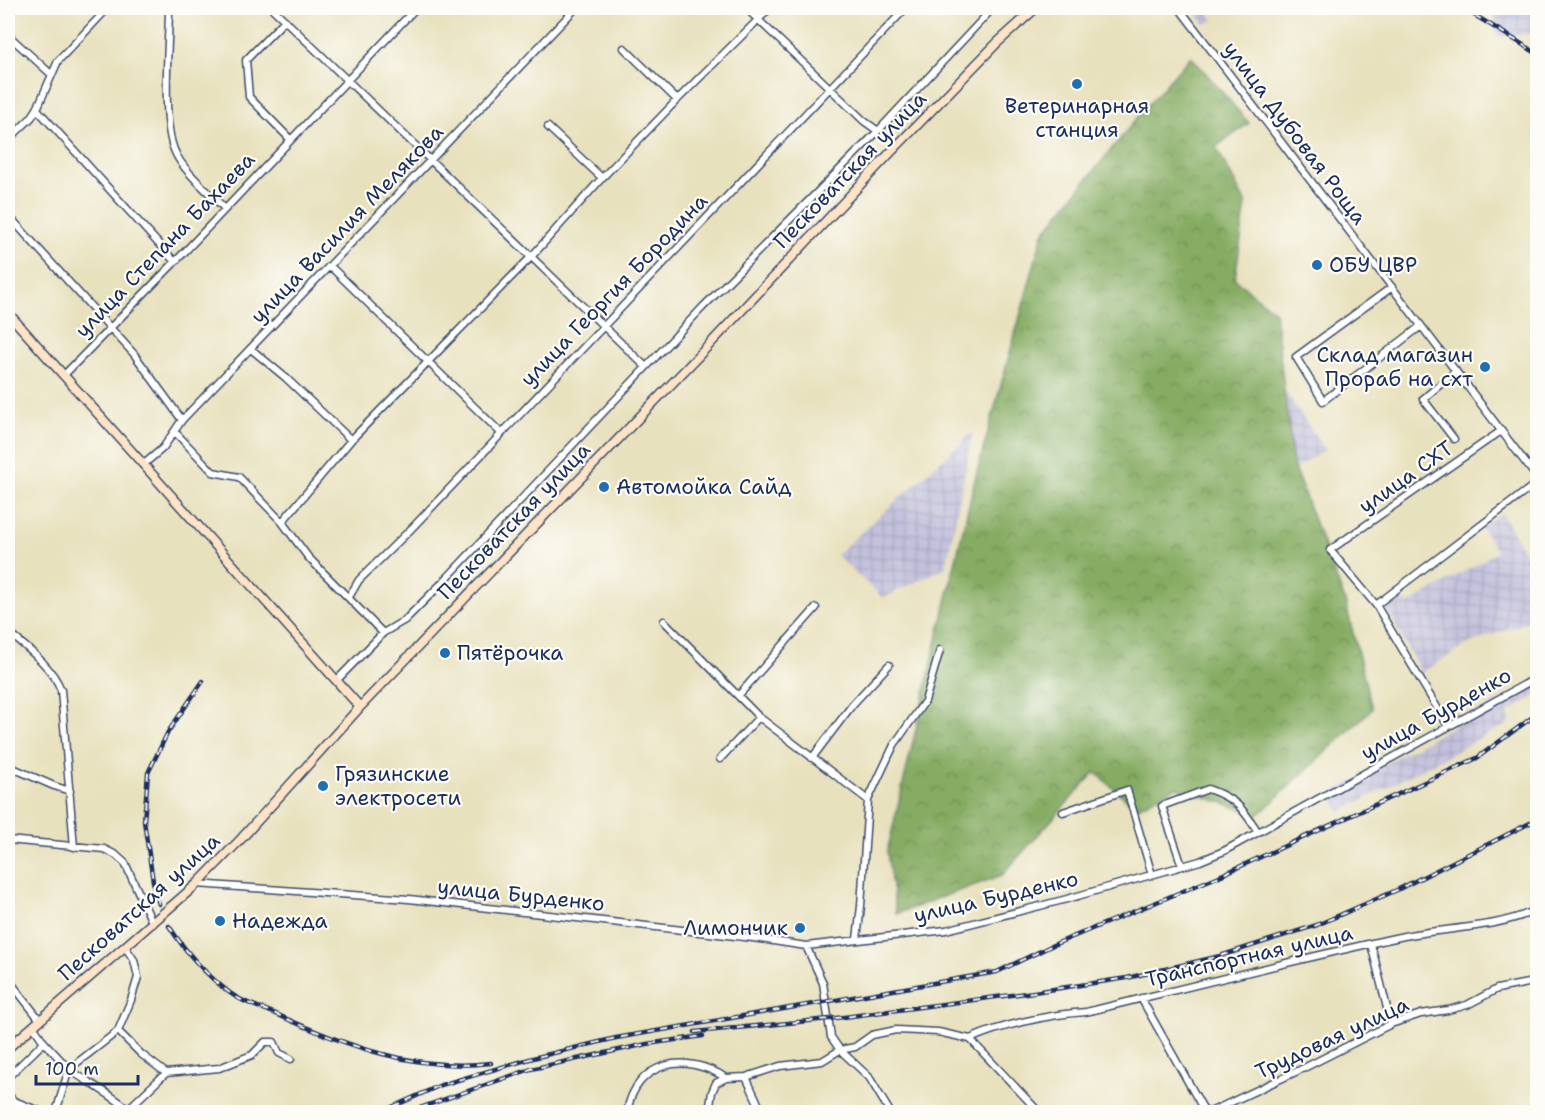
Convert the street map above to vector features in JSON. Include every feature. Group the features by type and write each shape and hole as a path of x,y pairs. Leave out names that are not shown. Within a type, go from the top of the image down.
{"main road":[{"name":"Песковатская улица","path":"8,1048 198,884 360,707 710,344 891,152 997,43 1036,8"},
{"path":"8,313 360,707"}],"street":[{"path":"8,140 37,109 58,61 108,8"},
{"path":"169,8 168,110 170,135 175,152 184,165 224,208"},
{"path":"272,8 646,367"},
{"name":"улица Степана Бахаева","path":"63,375 175,262 416,8"},
{"name":"улица Василия Мелякова","path":"144,464 163,448 182,420 576,8"},
{"path":"746,8 831,87 864,122 878,130"},
{"path":"282,522 351,440 532,256 602,178 677,100 770,8"},
{"name":"улица Георгия Бородина","path":"349,597 359,580 412,528 906,8"},
{"path":"336,681 383,633 405,620 444,581 646,367 878,130 993,8"},
{"name":"улица Дубовая Роща","path":"1179,8 1538,480"},
{"path":"285,20 246,60 249,97 290,139"},
{"path":"8,35 51,74"},
{"path":"624,48 677,100"},
{"path":"37,109 175,262"},
{"path":"548,127 602,178"},
{"path":"8,215 134,354 182,420"},
{"path":"330,266 501,433"},
{"path":"1392,287 1296,357 1323,401 1421,326"},
{"path":"251,349 286,378 351,440"},
{"path":"1454,439 1424,399 1456,371"},
{"name":"улица СХТ","path":"1376,606 1330,550 1501,431"},
{"path":"175,432 213,472 239,477 282,522 308,556 383,633"},
{"path":"1448,726 1376,606 1538,480"},
{"path":"738,696 816,608"},
{"path":"664,621 759,717 868,800"},
{"path":"8,632 38,658 58,681 61,690 74,847"},
{"path":"857,939 868,800 894,745 925,701 940,650"},
{"path":"812,758 853,704 889,665"},
{"name":"улица Бурденко","path":"198,884 409,899 806,946 946,930 1152,875 1224,851 1538,677"},
{"path":"720,759 759,717"},
{"path":"8,766 70,791"},
{"path":"1182,866 1162,806 1208,789 1229,797 1244,810 1258,832"},
{"path":"1063,812 1127,790 1152,875"},
{"path":"8,840 104,849 116,855 125,863 153,924"},
{"name":"Транспортная улица","path":"970,1039 988,1031 1069,1013 1086,1012 1295,960 1436,930 1509,920 1538,909"},
{"path":"1371,944 1391,1024"},
{"path":"806,946 823,983 831,1037 840,1050 869,1077 890,1113"},
{"path":"56,1113 69,1069 118,1031 131,1000 138,977 134,960 125,947"},
{"path":"8,978 36,1023 44,1042 69,1069 88,1083 112,1095 128,1109 166,1073 219,1068 252,1054 265,1042 274,1042 279,1053 291,1059"},
{"name":"Трудовая улица","path":"1210,1113 1302,1070 1391,1024 1421,1014 1467,1005 1497,989 1538,979"},
{"path":"1142,999 1205,1113"},
{"path":"709,1113 712,1092 716,1083 726,1078 746,1077 780,1066 822,1060 840,1050 855,1047 872,1035 896,1030 938,1032 970,1039 1039,1113"},
{"path":"118,1031 141,1054 166,1073"},
{"path":"8,1077 44,1042"},
{"path":"627,1113 630,1097 641,1080 652,1069 669,1065 694,1065 711,1068 726,1078"},
{"path":"746,1077 762,1113"},
{"path":"8,1095 14,1101 42,1113"}],"shaded area":[{"path":"1193,8 1206,8 1214,21 1204,24"},
{"path":"1494,8 1537,8 1537,33 1498,37"},
{"path":"1237,321 1325,450 1292,470"},
{"path":"973,432 946,567 883,598 836,555"},
{"path":"1501,513 1537,571 1537,614 1527,622 1470,643 1421,673 1384,604 1400,592 1407,605 1497,552 1481,527"},
{"path":"1537,680 1537,695 1507,713 1511,722 1340,812 1332,793"}],"green space":[{"path":"1191,56 1249,123 1216,147 1246,204 1235,279 1275,312 1293,465 1345,601 1372,709 1258,815 1176,787 1136,808 1095,772 1002,875 896,914 887,852 975,479 1043,233"}],"railway":[{"path":"1463,8 1538,54"},
{"path":"159,904 154,888 144,821 148,773 168,732 203,681"},
{"path":"381,1112 441,1085 533,1058 616,1038 997,972 1053,945 1217,877 1477,758 1538,713"},
{"path":"695,1032 829,1019 1034,992 1127,978 1220,956 1317,925 1397,890 1538,819"},
{"path":"169,926 204,970 235,997 328,1036 380,1054 435,1064 491,1063"},
{"path":"408,1112 531,1069 647,1044 703,1036"}],"place":[{"name":"Ветеринарная станция","path":"1077,84"},
{"name":"ОБУ ЦВР","path":"1317,265"},
{"name":"Склад магазин Прораб на схт","path":"1485,367"},
{"name":"Автомойка Сайд","path":"604,487"},
{"name":"Пятёрочка","path":"445,653"},
{"name":"Грязинские электросети","path":"323,786"},
{"name":"Надежда","path":"220,921"},
{"name":"Лимончик","path":"800,928"}]}
